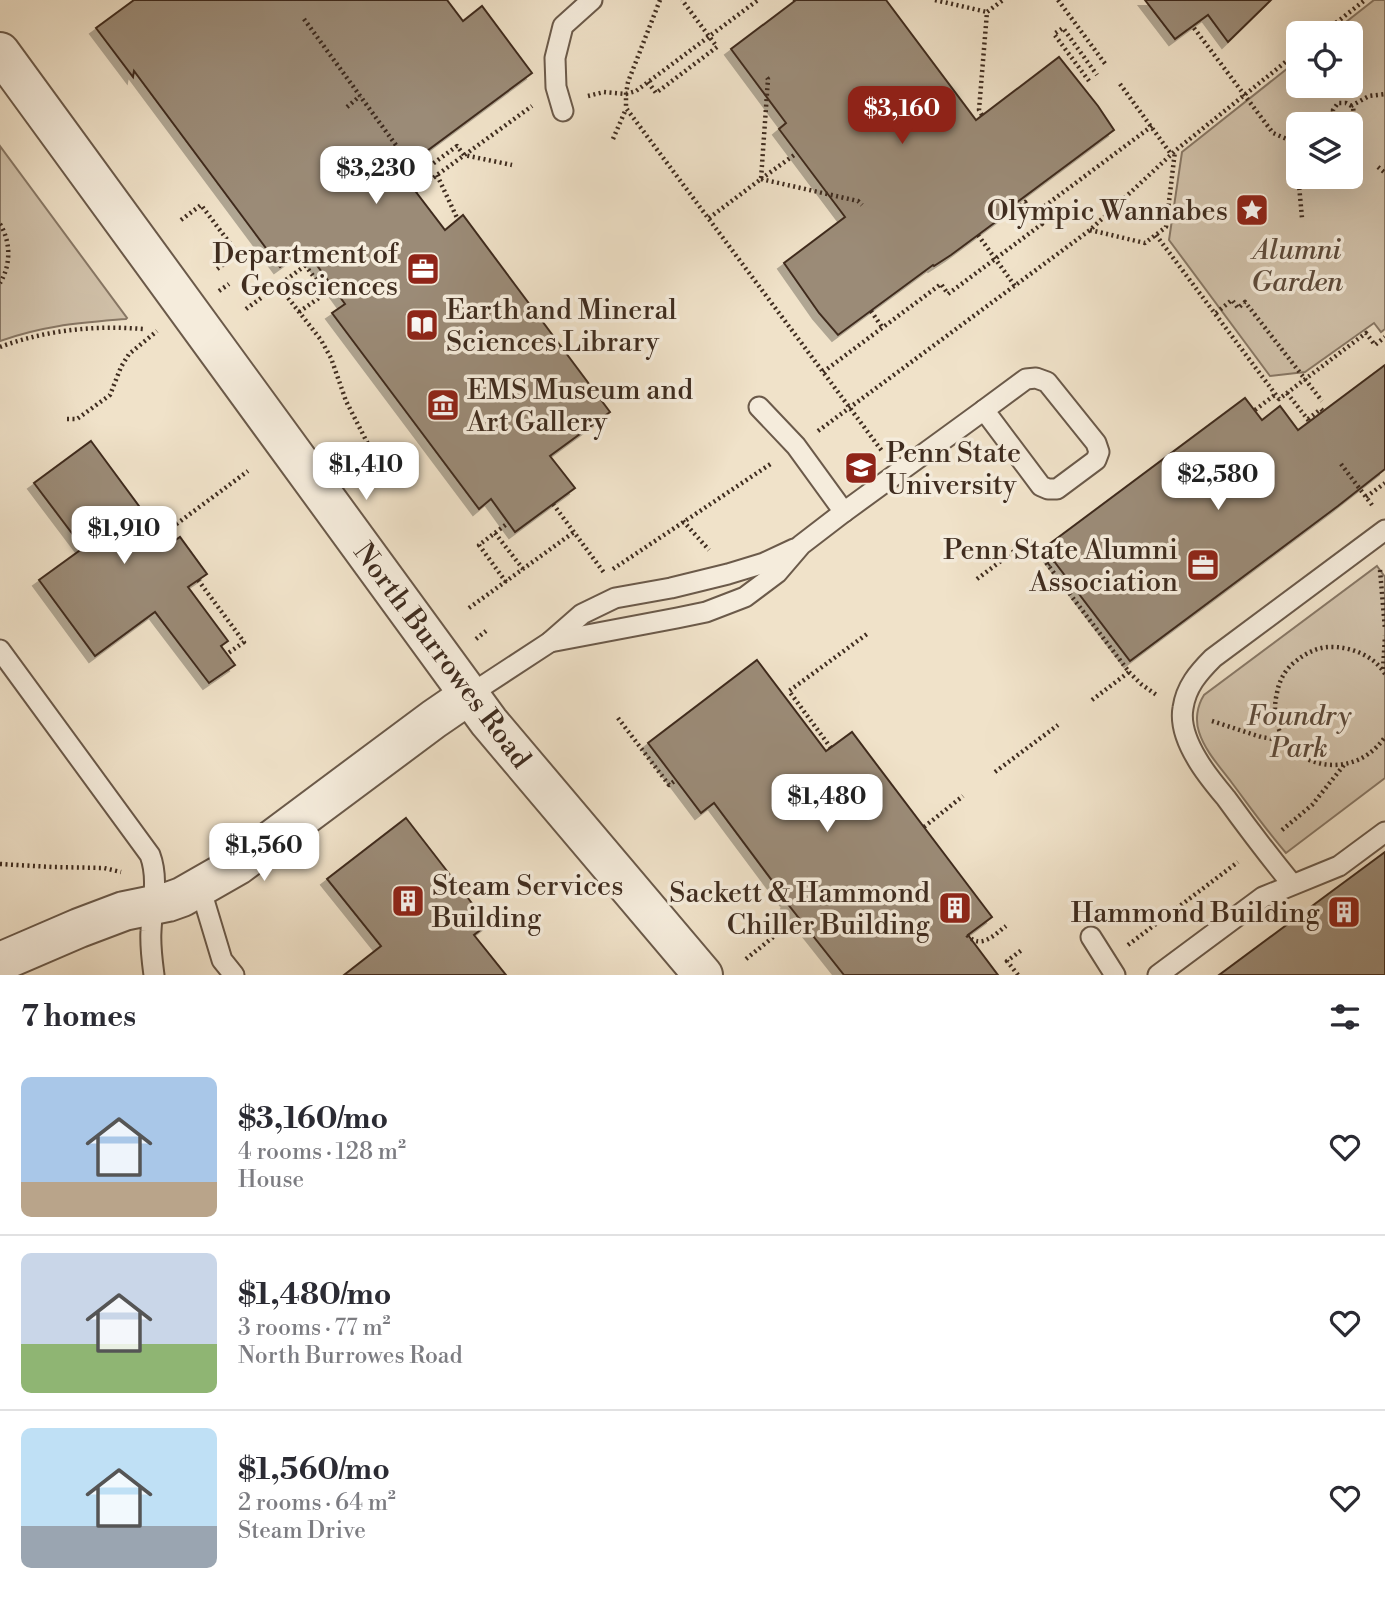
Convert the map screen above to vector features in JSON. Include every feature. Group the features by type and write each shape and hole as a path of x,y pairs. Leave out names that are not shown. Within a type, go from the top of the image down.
{"street":[{"name":"North Burrowes Road","path":"0,52 489,722 703,975"},
{"path":"0,962 124,911 143,890 182,897 200,887 238,865 469,695"}],"lane":[{"path":"563,111 556,87 557,47 563,26 592,0"},
{"path":"469,695 550,642 582,614 615,598 728,574 764,563 801,545 1026,379 1036,377 1047,382 1096,443 1099,452 1096,460 1057,489 1041,486 984,410"},
{"path":"759,407 796,446 844,512"},
{"path":"1292,884 1197,761 1188,741 1182,708 1196,675 1213,658 1385,530"},
{"path":"550,642 706,612 745,597 777,573 801,545"},
{"path":"0,650 145,846 154,867 143,890 155,975"},
{"path":"1158,975 1263,897 1339,866 1385,832"},
{"path":"200,887 222,960 234,975"},
{"path":"1091,937 1115,975"}],"path":[{"path":"613,139 626,108 628,82 660,0"},
{"path":"648,82 656,93 717,47 682,0"},
{"path":"585,96 604,92 626,94 636,91 758,0"},
{"path":"935,0 987,12"},
{"path":"982,115 979,110 987,12 1003,0"},
{"path":"1058,0 1106,65"},
{"path":"1338,21 1364,1"},
{"path":"304,19 425,185"},
{"path":"1089,81 1054,34 1063,28 1097,75"},
{"path":"1194,28 1273,132 1286,138"},
{"path":"812,436 1090,230 1173,152 1286,62"},
{"path":"761,179 768,79 765,75"},
{"path":"1090,230 1145,243 1166,227 1173,152 1120,84"},
{"path":"1351,106 1369,96 1385,94"},
{"path":"347,107 360,96"},
{"path":"1333,112 1338,103 1346,103 1354,112"},
{"path":"416,191 533,105"},
{"path":"626,108 898,471"},
{"path":"1034,214 1152,126"},
{"path":"394,165 409,153 423,171 457,146 464,155 512,165"},
{"path":"709,218 797,153"},
{"path":"1378,167 1385,173"},
{"path":"437,174 458,220"},
{"path":"761,179 858,201 862,205"},
{"path":"1299,189 1302,218"},
{"path":"823,372 941,284 948,294 1042,224 1025,202 1010,214 1008,212"},
{"path":"181,220 201,205 238,254 217,269"},
{"path":"0,224 8,244 8,261 0,283"},
{"path":"978,235 1015,286"},
{"path":"1156,235 1279,399 1366,333 1375,345 1385,337"},
{"path":"246,309 313,260"},
{"path":"299,312 326,293 305,265"},
{"path":"278,285 321,340 331,358 346,401 371,453 366,469"},
{"path":"1216,313 1232,300 1238,307 1245,302 1322,401"},
{"path":"871,311 882,327"},
{"path":"0,347 38,335 72,329 143,329"},
{"path":"67,419 77,419 110,395 129,354 144,341"},
{"path":"1287,393 1308,420 1321,409 1324,411"},
{"path":"1255,410 1276,394"},
{"path":"596,580 780,457"},
{"path":"1341,464 1374,508"},
{"path":"163,534 248,471"},
{"path":"1366,497 1385,483"},
{"path":"554,504 605,574"},
{"path":"683,521 710,551"},
{"path":"506,582 479,545 508,523"},
{"path":"469,608 574,532"},
{"path":"495,533 523,569"},
{"path":"977,579 1029,540 1129,673 1165,700"},
{"path":"1048,565 1054,561"},
{"path":"1377,566 1379,565 1385,629"},
{"path":"198,580 244,642 227,654"},
{"path":"784,695 867,634"},
{"path":"1384,672 1385,636"},
{"path":"1384,672 1367,656 1348,648 1328,646 1307,652 1291,665 1279,682 1275,702 1276,722 1286,741 1297,753 1311,761 1327,766 1344,765 1362,759 1378,748 1385,737"},
{"path":"1114,652 1120,647"},
{"path":"1092,700 1129,673"},
{"path":"789,691 831,748"},
{"path":"618,718 670,785 676,780"},
{"path":"1207,719 1261,737 1286,741"},
{"path":"995,772 1058,725"},
{"path":"1280,831 1312,805 1344,765"},
{"path":"924,827 962,796"},
{"path":"1124,947 1245,857"},
{"path":"0,864 104,868 143,890"},
{"path":"746,958 799,917"},
{"path":"967,935 977,942 986,940 1006,926"},
{"path":"1018,975 1007,961 1023,949"}],"green space":[{"name":"Alumni Garden","path":"1374,0 1385,0 1385,329 1381,332 1374,323 1305,372 1270,376 1169,240 1182,152 1286,70 1286,98 1363,98 1363,21 1347,21"},
{"path":"0,146 126,319 48,328 0,341"},
{"name":"Foundry Park","path":"1377,566 1385,577 1385,778 1286,853 1205,746 1199,732 1197,713 1204,695"}],"building":[{"path":"134,0 447,0 463,21 482,6 532,73 400,171 445,230 463,215 610,412 550,456 575,488 515,532 491,499 479,509 332,313 345,304 305,249 280,267 134,71 133,77 96,28"},
{"path":"796,0 886,0 976,120 1059,57 1114,130 1000,215 1005,215 838,335 784,263 845,217 779,129 786,123 731,49"},
{"path":"1145,0 1271,0 1228,42 1208,15 1175,39"},
{"path":"1385,365 1385,469 1130,661 1044,548 1245,398 1262,420 1280,406 1298,430"},
{"path":"91,441 153,525 155,524 170,544 180,537 207,574 188,587 228,641 221,646 235,665 209,683 155,612 95,656 39,580 83,548 34,483"},
{"path":"757,660 826,751 852,732 992,917 968,935 998,975 844,975 714,803 701,813 648,743"},
{"name":"Steam Services Building","path":"406,818 488,924 474,935 506,975 344,975 381,946 327,879"},
{"name":"Hammond Building","path":"1385,852 1385,975 1219,975 1312,906"}],"place":[{"name":"Olympic Wannabes","path":"1252,210"},
{"name":"Department of Geosciences","path":"423,269"},
{"name":"Earth and Mineral Sciences Library","path":"422,325"},
{"name":"EMS Museum and Art Gallery","path":"443,405"},
{"name":"Penn State University","path":"861,468"},
{"name":"Penn State Alumni Association","path":"1203,565"},
{"name":"Steam Services Building","path":"408,901"},
{"name":"Sackett & Hammond Chiller Building","path":"955,908"},
{"name":"Hammond Building","path":"1344,912"}]}
